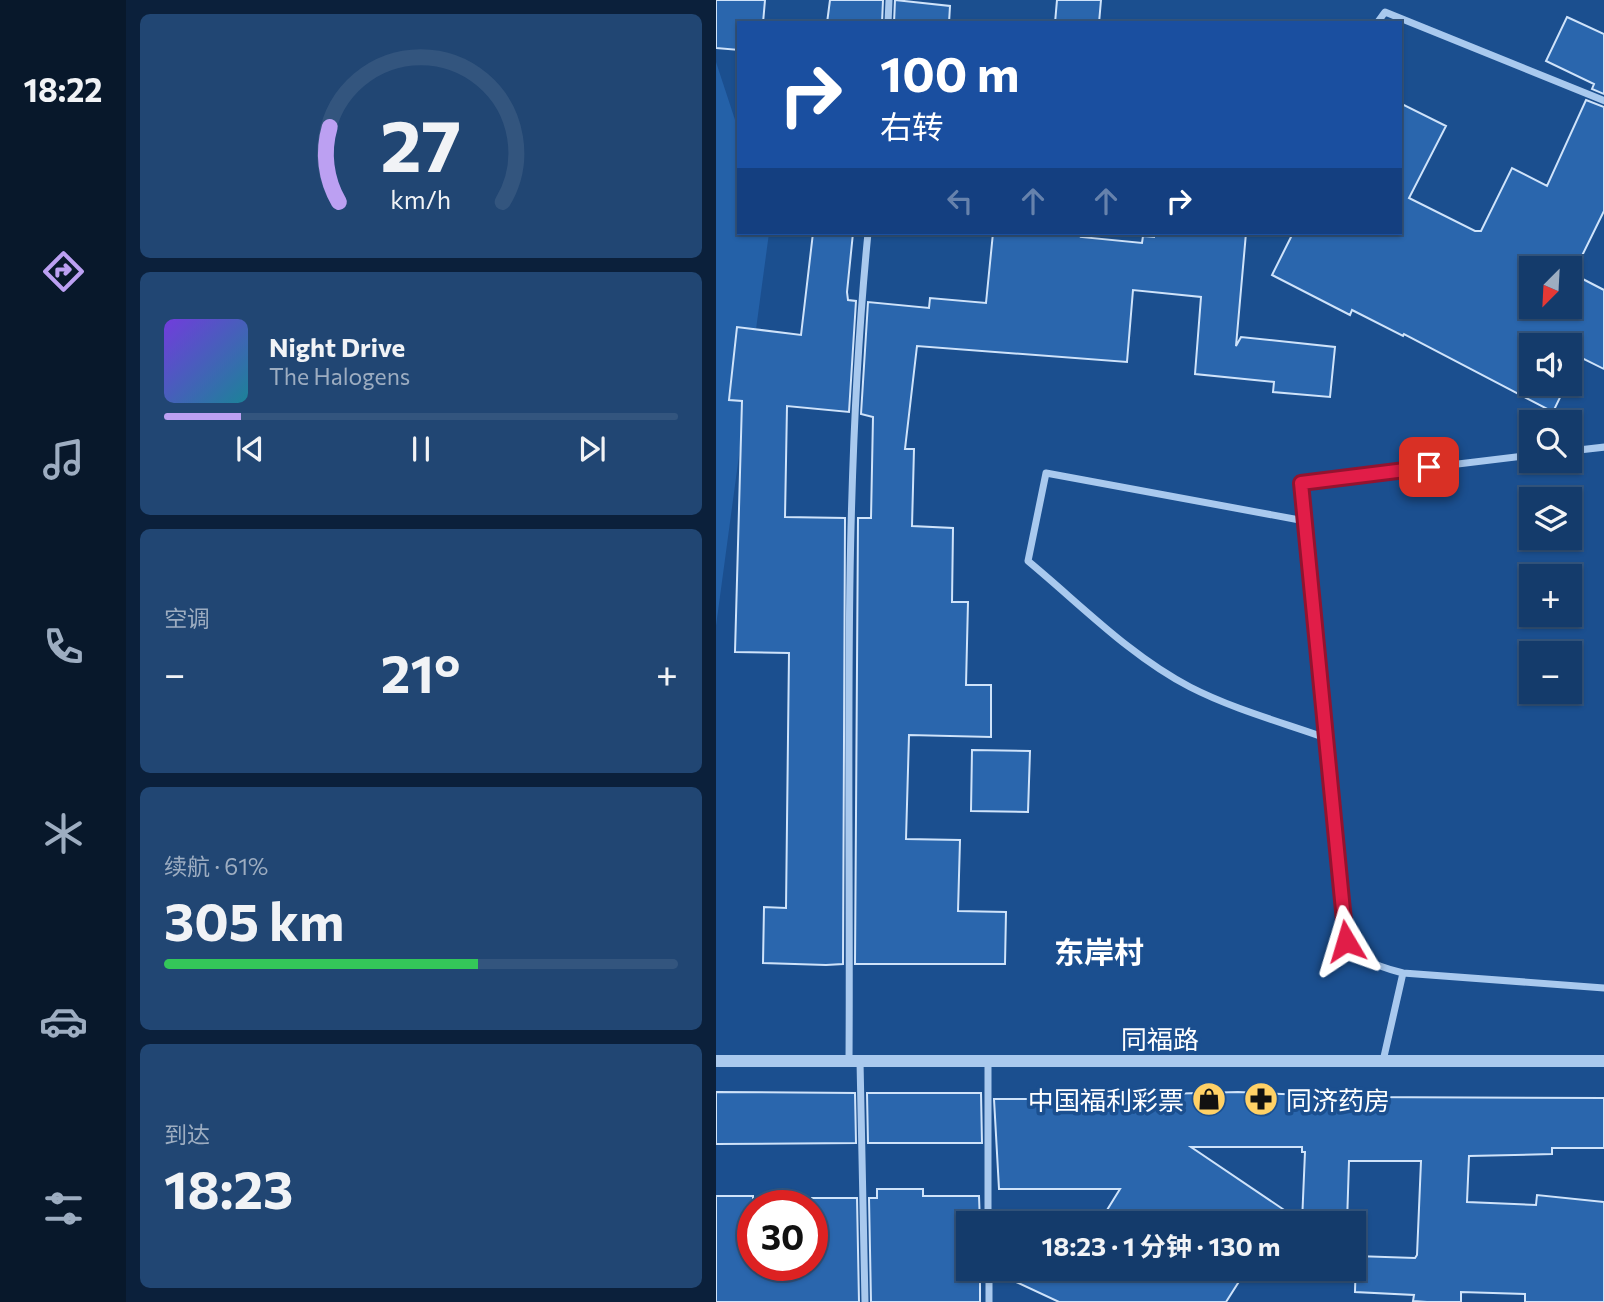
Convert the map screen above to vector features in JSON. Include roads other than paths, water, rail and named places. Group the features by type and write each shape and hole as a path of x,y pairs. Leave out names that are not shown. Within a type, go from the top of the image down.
{"street":[{"path":"888,21 889,0"},
{"path":"1378,21 1385,12 1604,101"},
{"path":"865,1302 855,1061 852,567 861,309 868,235"},
{"path":"1582,450 1604,447"},
{"path":"1519,457 1301,483 1346,941 1354,952 1376,966 1403,972 1604,988"},
{"path":"1305,521 1046,473 1028,561 1151,663 1189,686 1229,704 1326,738"},
{"path":"1383,1061 1403,972"},
{"name":"同福路","path":"716,1060 1604,1061"},
{"path":"988,1061 988,1211"},
{"path":"988,1281 988,1302"}],"place":[{"name":"中国福利彩票","path":"1209,1099"},
{"name":"同济药房","path":"1261,1099"}],"district":[{"name":"东岸村","path":"1099,950"}]}
